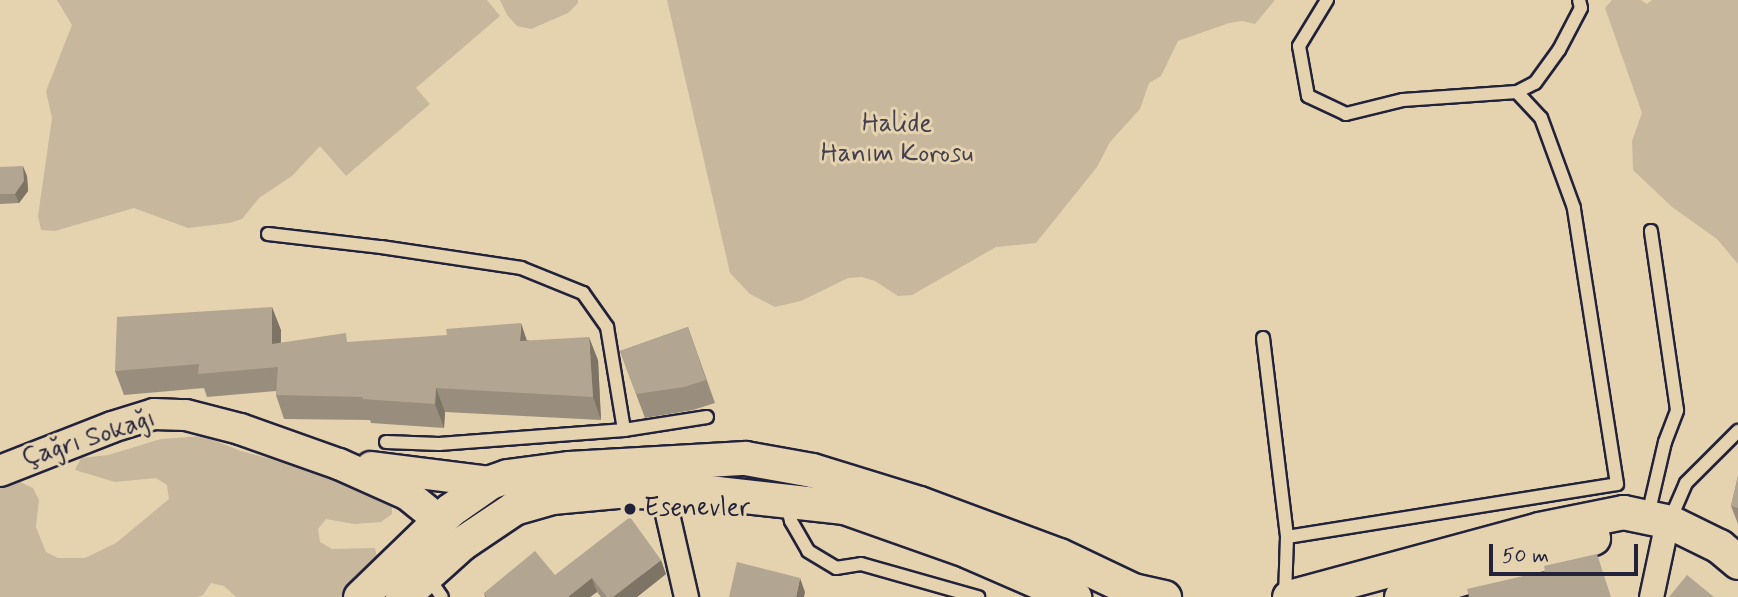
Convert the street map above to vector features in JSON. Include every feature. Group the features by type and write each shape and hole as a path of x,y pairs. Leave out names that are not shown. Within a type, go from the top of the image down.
{"main road":[{"path":"402,597 434,586 464,498 490,482 508,476 569,468 746,458 812,470 919,503 1059,555 1133,590 1164,597"},
{"path":"490,482 503,498 502,515"},
{"path":"360,597 451,532 502,515 529,502 552,497 662,492 708,492 844,507 968,551 1074,597"},
{"path":"1287,597 1539,529 1623,512 1719,546 1738,562"},
{"path":"1401,597 1620,530 1660,525 1724,567 1738,581"}],"street":[{"name":"Çağrı Sokağı","path":"0,471 66,444 154,414 208,419 339,464 408,495 451,532"},
{"name":"Çağrı Sokağı","path":"339,464 438,460 490,482"},
{"path":"662,492 686,597"},
{"path":"1651,597 1660,525"}],"lane":[{"path":"1326,0 1299,46 1308,96 1346,114 1403,100 1517,92 1535,83 1559,50 1581,8 1579,0"},
{"path":"1287,537 1617,484 1574,208 1541,118 1517,92"},
{"path":"1651,231 1677,410 1665,442 1660,525"},
{"path":"268,234 381,247 521,268 583,293 607,327 624,430"},
{"path":"1263,338 1287,537 1287,597"},
{"path":"386,442 438,460 706,417"},
{"path":"1660,525 1686,483 1738,432"},
{"path":"786,500 791,521 808,551 836,568 861,564 978,597"}],"green space":[{"path":"57,0 487,0 500,16 416,88 430,104 346,176 320,146 292,176 259,198 242,219 188,228 134,208 55,231 41,230 38,216 52,118 46,91 72,25"},
{"path":"500,0 578,0 578,3 568,13 531,29 517,26 507,15"},
{"name":"Halide Hanım Korosu","path":"667,0 1275,0 1255,24 1242,21 1229,23 1178,41 1161,76 1149,83 1140,109 1110,142 1097,167 1036,243 996,247 912,295 898,296 875,281 862,277 848,278 801,301 775,307 750,294 730,273"},
{"path":"1612,0 1641,0 1647,4 1652,0 1738,0 1738,264 1717,239 1672,207 1633,170 1632,141 1642,113 1605,8"},
{"path":"203,436 241,451 348,480 392,504 392,514 381,522 354,524 326,519 318,529 320,542 332,549 375,548 378,561 346,597 236,597 224,586 211,583 203,595 197,597 0,597 0,488 20,482 33,488 39,500 36,527 46,552 58,558 85,558 116,543 169,499 167,485 156,478 115,482 75,470 81,458 108,455 161,439"}],"building":[{"path":"23,166 24,181 15,194 0,194 0,167"},
{"path":"272,307 272,344 346,333 347,342 447,335 446,329 521,323 520,341 589,337 593,397 436,388 435,404 362,399 363,397 276,395 278,367 198,374 199,364 115,371 117,317"},
{"path":"688,327 706,380 684,387 636,394 620,351"},
{"path":"1738,476 1738,508 1731,506"},
{"path":"630,517 661,560 613,597 607,597 592,578 568,597 487,597 484,593 535,551 555,575"},
{"path":"1597,554 1611,597 1469,597 1467,589 1545,571 1544,566"},
{"path":"737,562 800,578 796,597 729,597"},
{"path":"1687,575 1714,597 1669,597"}],"place":[{"name":"Esenevler","path":"630,509"}]}
